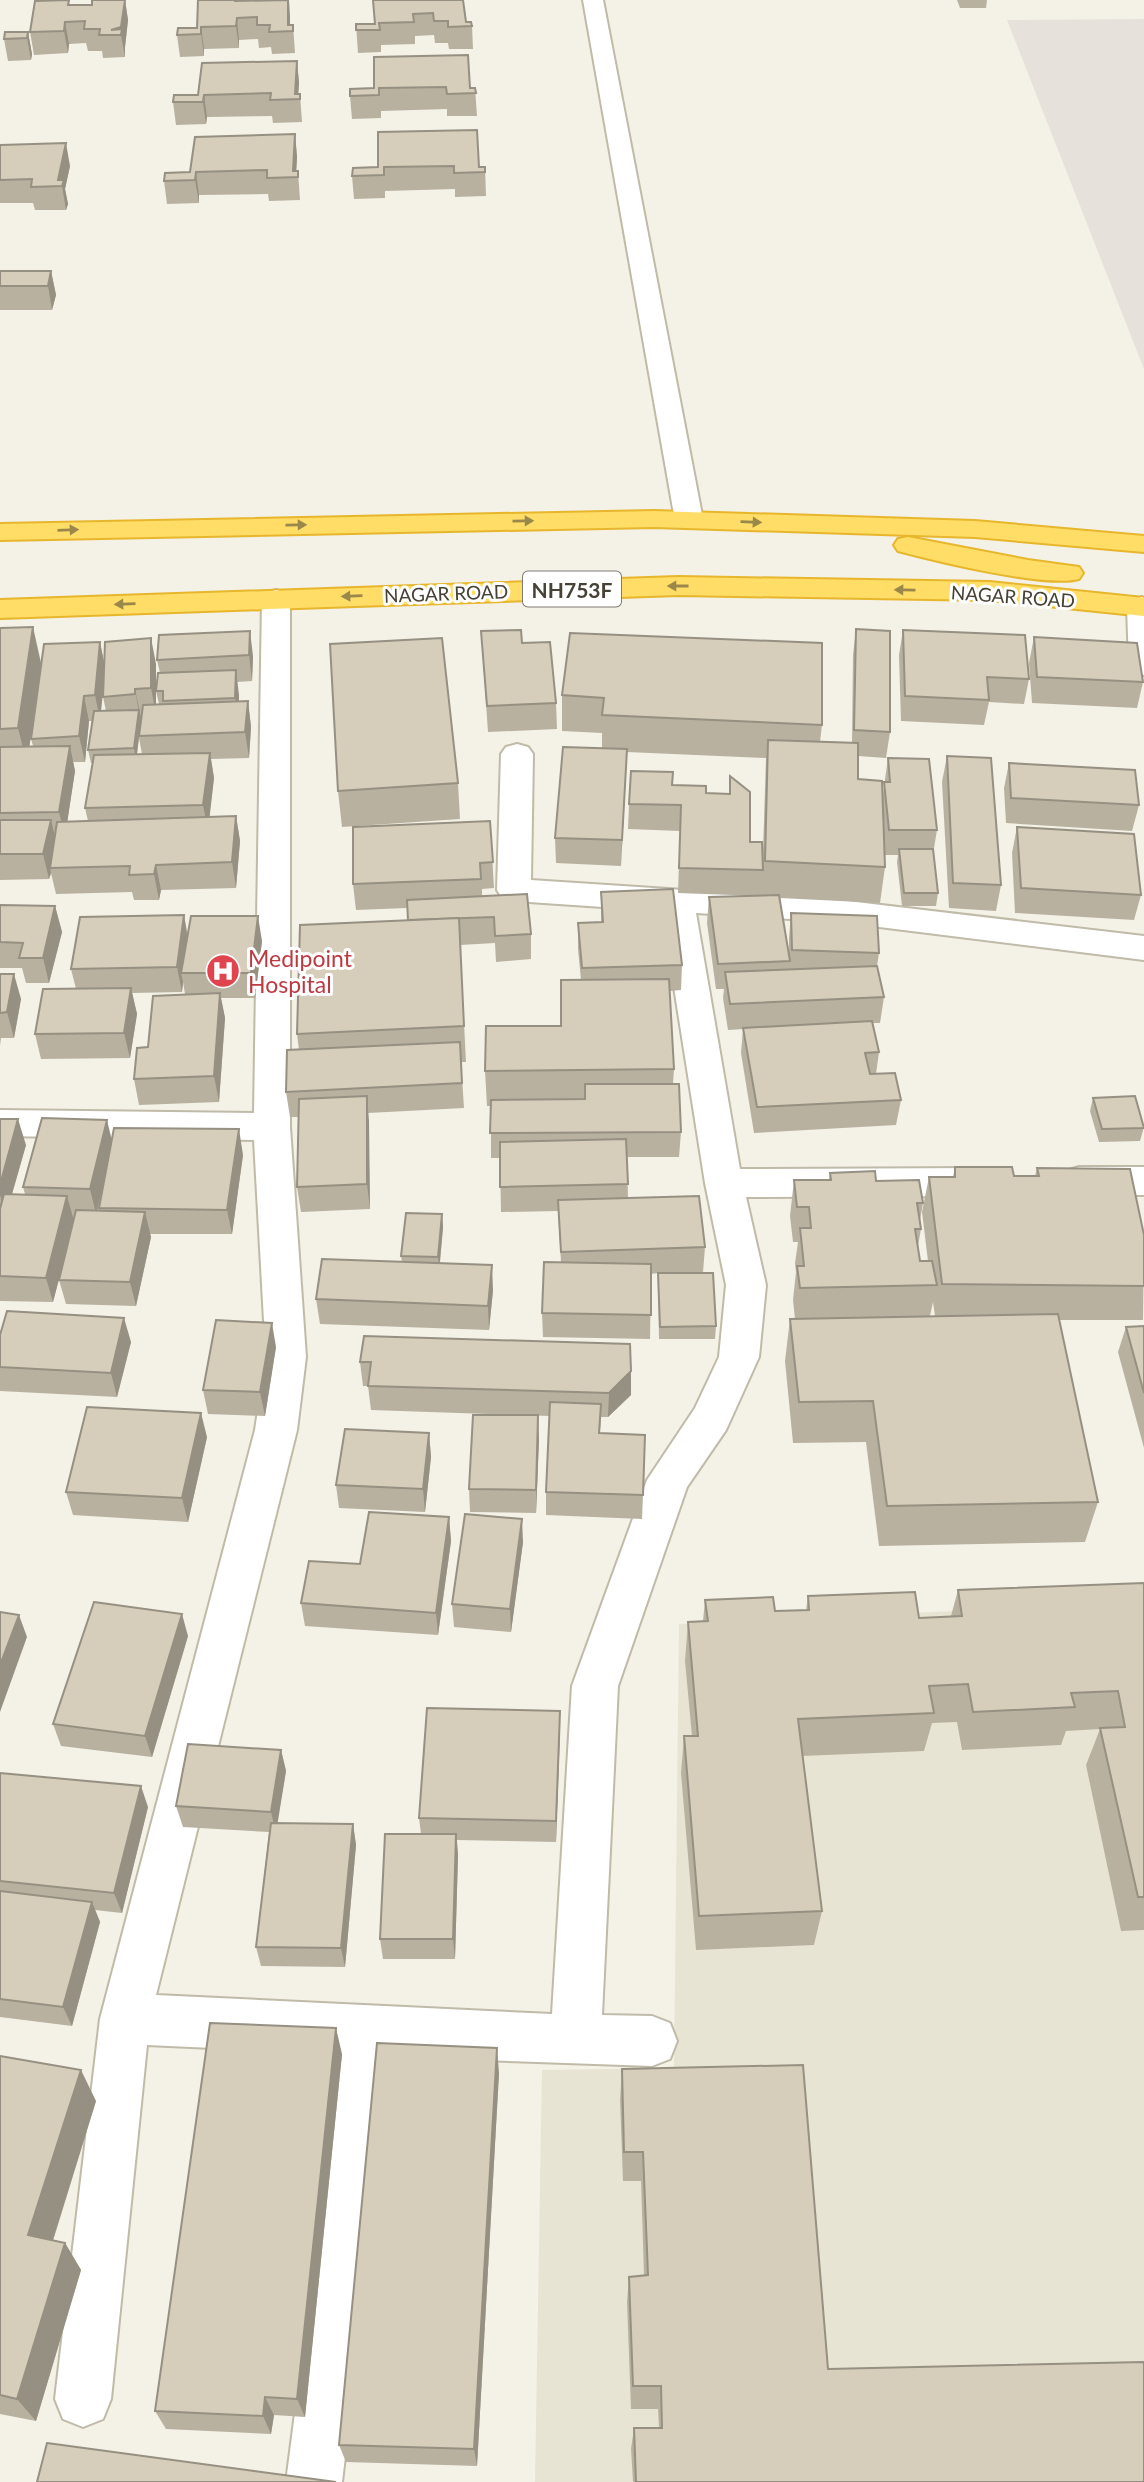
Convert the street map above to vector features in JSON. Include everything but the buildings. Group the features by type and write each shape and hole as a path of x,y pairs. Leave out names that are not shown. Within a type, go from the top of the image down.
{"highway":[{"path":"0,532 142,527 689,520 975,529 1144,544"},
{"path":"835,525 922,548 1028,569 1118,578"},
{"name":"NAGAR ROAD","path":"0,609 678,586 990,591 1143,607"}],"street":[{"path":"593,0 689,520"},
{"path":"83,2399 125,2019 276,1430 286,1357 272,1127 276,599"},
{"path":"1143,607 1144,666"},
{"path":"517,754 513,890 839,911 1144,948"},
{"path":"576,2040 594,1686 668,1480 711,1418 739,1357 746,1285 724,1183 677,900"},
{"path":"0,1123 272,1127"},
{"path":"1049,1181 1144,1181"},
{"path":"724,1183 1008,1182"},
{"path":"125,2019 576,2040 652,2041"},
{"path":"314,2482 370,2030"}],"shaded area":[{"path":"1144,19 1144,369 1007,20"},
{"path":"1144,1602 1144,2482 535,2482 542,2070 674,2068 679,1624"}],"place":[{"name":"Medipoint Hospital","path":"223,971"}]}
